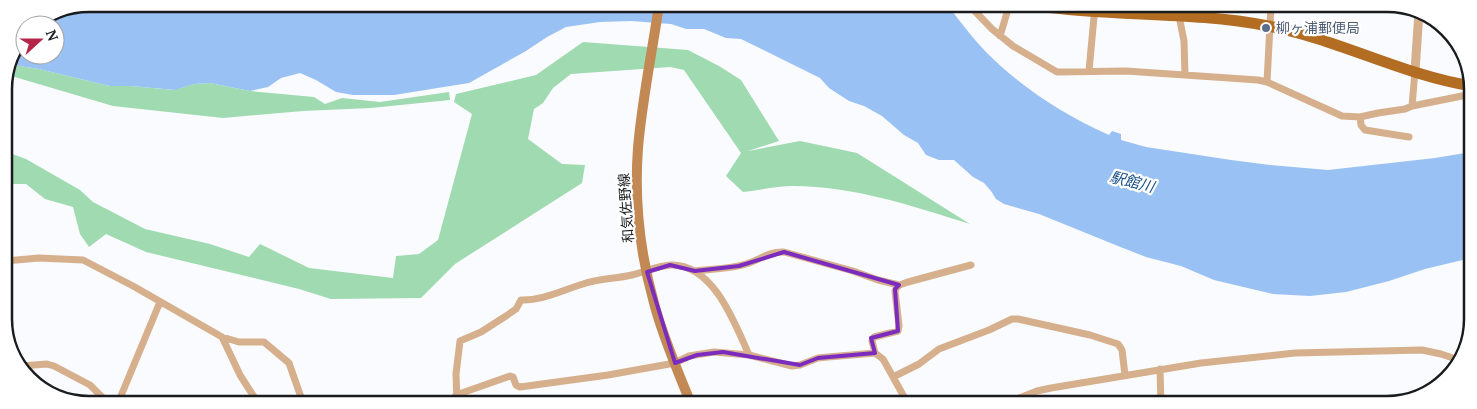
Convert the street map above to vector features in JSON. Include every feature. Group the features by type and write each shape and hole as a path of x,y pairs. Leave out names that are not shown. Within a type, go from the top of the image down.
{"main road":[{"name":"和気佐野線","path":"658,12 642,117 637,167 640,231 657,314 688,396"},
{"path":"1184,12 1269,26 1309,36 1415,71 1464,85"}],"street":[{"path":"976,12 1000,36 1026,55 1057,72 1126,71 1246,78 1266,82 1342,116 1360,117 1464,96"},
{"path":"1000,36 1007,12"},
{"path":"1089,71 1095,12"},
{"path":"1179,12 1184,41 1185,75"},
{"path":"1266,82 1270,12"},
{"path":"1412,106 1419,19"},
{"path":"1360,117 1361,125 1365,130 1409,137"},
{"path":"695,271 745,265 772,252 784,252 899,285 971,265"},
{"path":"12,260 39,258 83,260 222,337 239,342 260,341 267,343 288,363 300,396"},
{"path":"456,396 456,374 460,341 481,332 506,316 516,309 521,300 537,300 593,280 647,272 670,265 695,271 710,284 725,304 749,356"},
{"path":"899,285 896,288 898,331 874,338 872,341 875,353 882,359 904,396"},
{"path":"121,396 160,302"},
{"path":"893,377 919,364 940,348 1012,319 1090,335 1118,344 1122,350 1125,375"},
{"path":"222,337 240,375 254,396"},
{"path":"1024,396 1037,391 1160,369 1295,353 1422,350 1454,358"},
{"path":"463,396 510,376 513,377 516,385 520,387 676,363 689,356 714,352 749,356 792,366 828,356 875,353"},
{"path":"28,365 47,364 54,366 90,384 102,396"},
{"path":"1160,369 1161,396"}],"highlighted area":[{"path":"784,252 899,285 895,289 898,331 871,338 875,353 818,358 800,365 723,352 697,355 675,363 647,272 670,265 695,271 739,266"}],"green space":[{"path":"583,42 688,50 741,80 779,141 748,151 800,141 857,153 970,224 883,198 838,189 793,186 743,192 726,176 741,153 684,70 670,67 571,74 553,88 543,103 534,109 528,139 562,164 585,165 582,183 455,264 421,298 331,299 299,289 146,252 106,234 89,247 80,234 73,207 45,199 26,184 13,184 13,154 26,159 80,190 93,202 145,229 210,244 249,257 260,244 309,268 393,278 396,256 419,254 438,240 472,114 454,102 456,94 536,75"},
{"path":"16,66 110,86 174,90 194,84 210,83 250,91 314,97 325,104 342,98 380,102 449,92 450,100 371,108 303,111 223,118 113,106 14,77"}],"water":[{"name":"駅館川","path":"89,12 953,12 1000,66 1044,100 1076,119 1109,135 1112,131 1121,134 1121,140 1146,147 1270,165 1328,170 1464,153 1464,260 1346,292 1310,296 1273,294 1214,280 1181,266 1146,257 1039,214 1004,204 996,199 984,183 973,177 954,160 939,160 926,155 918,143 904,135 882,116 864,106 849,101 829,88 820,78 741,39 726,38 704,29 686,29 671,24 631,21 600,22 566,27 469,83 394,95 353,95 336,92 300,73 281,78 268,87 250,91 210,83 194,84 175,90 110,86 16,66 65,65 65,17"}],"place":[{"name":"柳ヶ浦郵便局","path":"1266,28"}]}
